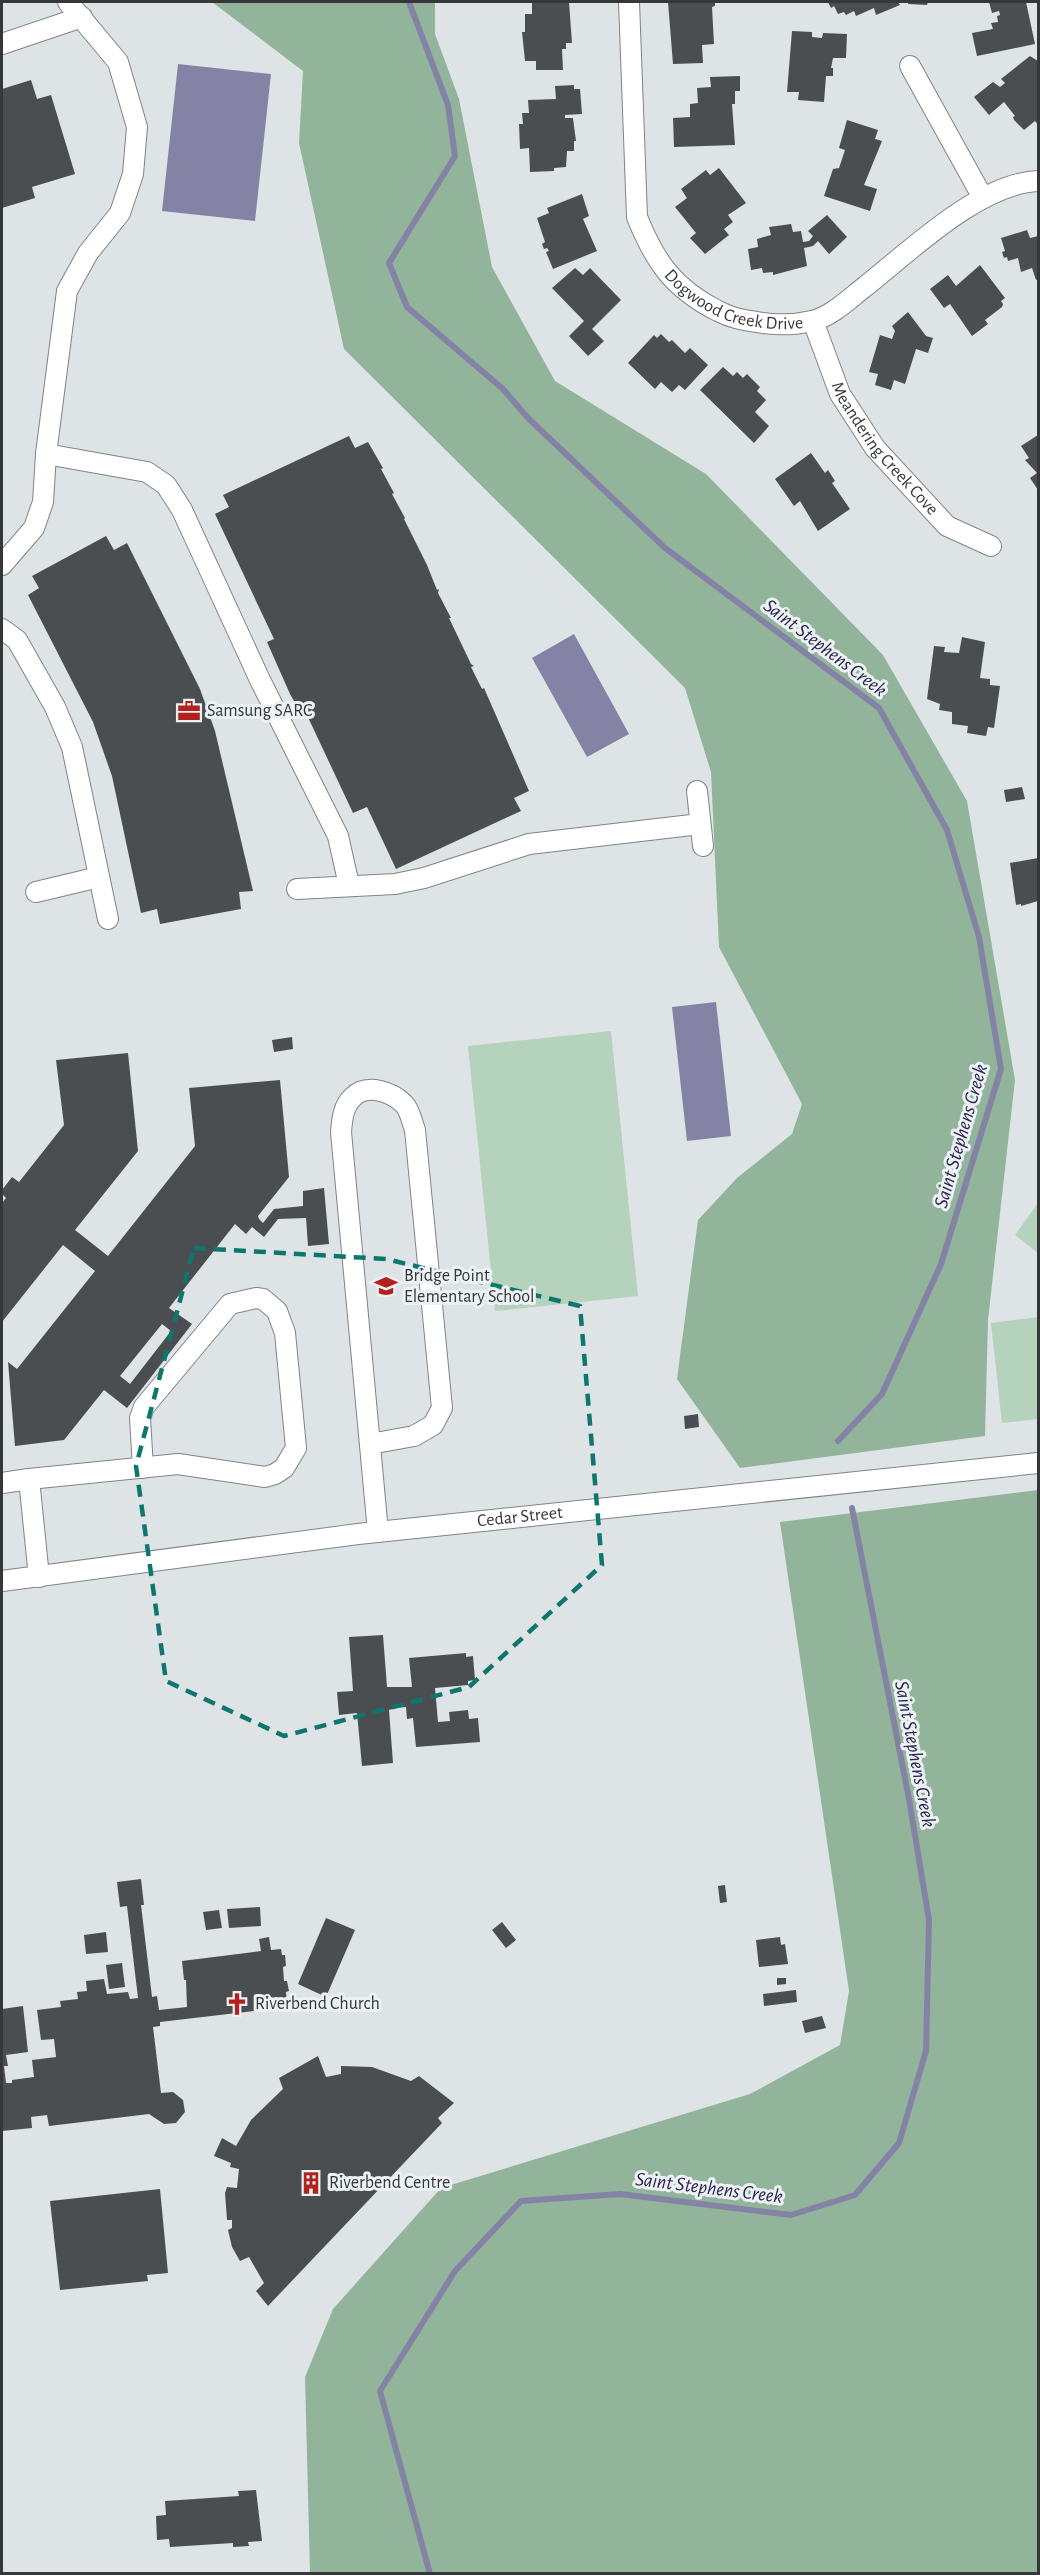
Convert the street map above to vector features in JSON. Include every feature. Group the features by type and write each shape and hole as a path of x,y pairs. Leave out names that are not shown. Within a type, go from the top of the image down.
{"street":[{"path":"2,565 34,528 43,502 46,454 66,291 88,253 120,213 133,174 137,127 118,62 80,9 68,2"},
{"name":"Dogwood Creek Drive","path":"629,2 637,217 648,243 664,270 687,294 730,317 772,324 813,321 843,304 967,206 1025,181 1038,181"},
{"path":"2,44 80,9"},
{"path":"910,66 983,198"},
{"name":"Meandering Creek Cove","path":"813,321 840,394 875,448 947,526 991,546"},
{"path":"46,454 147,472 166,485 182,510 260,680 338,836 349,885"},
{"path":"2,628 17,640 55,707 72,747 108,919"},
{"path":"697,791 703,846"},
{"path":"297,889 395,884 424,878 529,844 700,824"},
{"path":"36,892 99,877"},
{"path":"370,1444 414,1436 433,1425 442,1408 414,1130 406,1105 389,1093 373,1089 354,1096 343,1112 341,1132 378,1532"},
{"path":"2,1483 178,1464 265,1477 284,1468 296,1448 294,1418 285,1333 282,1320 272,1305 264,1299 256,1298 230,1304 144,1407 140,1418 143,1467"},
{"name":"Cedar Street","path":"2,1581 378,1532 1038,1463"},
{"path":"28,1479 39,1577"}],"highlighted area":[{"path":"194,1248 386,1259 580,1306 602,1565 469,1687 284,1736 166,1681 136,1466"}],"green space":[{"path":"212,2 435,2 435,34 459,99 492,267 555,381 706,474 883,655 967,801 1015,1080 988,1320 985,1436 740,1468 677,1379 698,1220 737,1178 792,1134 802,1104 719,947 711,772 685,688 344,349 299,143 303,71"},
{"path":"611,1031 638,1296 495,1311 468,1046"},
{"path":"1038,1203 1038,1253 1015,1235"},
{"path":"1038,1317 1038,1419 1002,1423 991,1323"},
{"path":"1038,1490 1038,2573 310,2573 305,2377 333,2309 441,2188 750,2094 840,2045 849,1991 780,1522"}],"water":[{"path":"178,64 271,74 255,221 162,211"},
{"path":"574,634 629,734 587,757 532,658"},
{"path":"716,1002 731,1136 687,1141 672,1007"}],"building":[{"path":"532,2 569,2 572,43 566,43 566,49 562,49 563,70 536,70 536,61 525,61 522,32 525,32 525,14 532,14"},
{"path":"668,2 715,2 715,6 712,7 714,44 702,45 703,63 673,64"},
{"path":"828,2 898,2 900,5 876,15 874,8 856,16 854,11 846,15 844,12 838,14 834,6 831,8"},
{"path":"908,2 928,2 927,5 908,4"},
{"path":"989,2 1026,2 1035,44 977,56 972,33 993,29 991,23 998,22 997,16 1000,15 999,11 992,13"},
{"path":"792,31 812,32 812,37 822,38 823,33 847,34 846,58 833,58 831,68 833,68 833,76 826,76 824,102 798,100 799,92 787,92"},
{"path":"1030,56 1038,61 1038,125 1035,121 1024,130 1014,120 1015,116 1004,102 989,115 974,97 993,82 1000,87 1005,83 1001,79"},
{"path":"740,76 740,91 735,91 735,104 732,104 735,145 674,147 673,118 690,117 690,104 698,103 697,88 711,87 710,77"},
{"path":"31,80 37,99 51,95 75,174 32,187 35,198 2,208 2,89"},
{"path":"574,85 574,89 580,89 582,114 565,115 565,118 573,118 576,141 574,141 574,151 567,151 566,167 554,168 554,171 530,172 529,148 520,149 519,124 523,124 522,113 529,113 528,100 556,99 555,86"},
{"path":"847,120 878,130 875,139 882,141 864,185 877,189 870,211 824,196 833,169 839,168 845,150 839,148"},
{"path":"719,168 746,203 728,215 733,222 724,229 729,235 705,254 690,238 696,233 675,207 687,198 681,189 706,170 710,175"},
{"path":"582,194 589,216 583,219 597,251 553,269 546,252 549,251 547,248 544,249 542,244 545,242 537,218 549,213 547,208"},
{"path":"827,215 847,237 829,254 818,241 813,246 804,248 807,266 773,275 773,272 763,273 762,268 751,270 748,249 758,247 757,239 771,235 769,227 791,224 793,232 801,231 803,242 809,241 813,236 808,231"},
{"path":"1027,230 1030,238 1038,236 1038,279 1036,280 1032,268 1021,272 1018,258 1008,261 1002,252 1005,251 1001,238"},
{"path":"980,265 1005,298 1001,301 1002,307 985,320 988,324 972,336 950,304 944,308 930,289 948,275 956,286"},
{"path":"575,268 583,275 590,268 621,300 592,329 604,341 588,356 569,336 584,321 552,288"},
{"path":"908,312 926,336 933,338 928,353 916,349 905,384 894,380 891,390 875,385 878,374 869,372 880,335 892,339 895,331 892,326"},
{"path":"661,334 669,342 672,340 685,353 690,348 708,365 685,390 679,385 672,392 661,382 655,389 628,363 654,335 657,338"},
{"path":"723,367 733,376 737,372 743,378 747,374 760,387 757,391 766,400 755,412 769,426 754,443 700,390"},
{"path":"1038,435 1038,490 1030,478 1037,473 1025,460 1029,458 1021,446"},
{"path":"349,436 355,448 368,442 383,468 381,469 394,493 392,494 437,590 439,589 438,593 451,618 449,618 474,666 471,667 482,689 484,688 529,791 514,798 521,811 396,869 367,807 353,813 306,713 302,715 290,694 267,642 274,639 215,514 229,507 223,495"},
{"path":"811,453 825,473 828,470 835,481 832,483 850,509 818,531 800,501 794,506 775,479"},
{"path":"106,536 114,550 127,543 200,689 215,731 253,891 239,892 241,909 160,924 157,909 141,913 112,776 93,722 28,595 39,588 32,576"},
{"path":"962,637 985,642 980,678 990,679 990,685 1000,686 994,728 988,727 986,736 967,733 968,726 952,724 952,712 939,710 940,704 927,699 934,646 945,647 944,652 959,653"},
{"path":"1022,787 1025,799 1006,802 1004,790"},
{"path":"1038,858 1038,901 1021,906 1021,904 1016,905 1010,863"},
{"path":"292,1037 293,1049 274,1052 272,1040"},
{"path":"128,1053 138,1151 75,1230 108,1256 195,1146 189,1088 280,1080 289,1177 258,1216 263,1223 274,1209 303,1206 303,1191 324,1188 329,1244 308,1246 306,1218 278,1219 264,1237 252,1227 246,1234 235,1224 169,1308 192,1324 127,1408 104,1390 64,1440 15,1446 8,1362 17,1369 95,1271 63,1245 2,1322 2,1203 6,1198 2,1190 12,1177 19,1182 64,1125 56,1060","holes":["162,1324 171,1331 130,1384 120,1376"]},
{"path":"698,1414 699,1427 685,1429 684,1416"},
{"path":"383,1635 387,1687 412,1687 409,1658 466,1653 466,1657 473,1656 475,1680 468,1681 468,1685 435,1688 438,1722 450,1721 449,1712 468,1710 469,1719 478,1718 480,1742 416,1747 413,1718 407,1719 406,1707 396,1708 389,1710 393,1763 362,1766 357,1713 339,1715 337,1692 353,1691 349,1637"},
{"name":"Riverbend Church","path":"141,1879 144,1905 141,1905 152,1997 157,1996 159,2010 187,2007 186,1980 184,1980 182,1961 261,1951 259,1939 269,1937 271,1950 281,1949 282,1955 285,1955 284,1981 287,1981 289,1991 286,1992 287,2007 160,2022 160,2026 153,2027 161,2093 173,2092 183,2100 185,2112 176,2123 164,2124 149,2114 49,2126 47,2115 31,2117 32,2128 2,2131 2,2009 23,2006 28,2052 6,2055 8,2066 4,2066 6,2083 12,2083 12,2080 34,2077 32,2060 56,2057 54,2039 41,2040 37,2010 61,2007 60,2001 78,1999 77,1992 87,1991 86,1981 104,1979 107,1994 128,1992 130,1999 138,1998 127,1906 120,1907 117,1882"},
{"path":"725,1885 727,1902 720,1903 718,1886"},
{"path":"260,1907 261,1926 229,1928 227,1909"},
{"path":"219,1910 222,1928 206,1930 203,1912"},
{"path":"326,1918 355,1930 326,1997 298,1984"},
{"path":"502,1922 516,1940 506,1948 492,1930"},
{"path":"106,1932 108,1952 86,1954 84,1935"},
{"path":"780,1937 781,1945 785,1944 788,1964 759,1967 756,1940"},
{"path":"122,1963 125,1987 109,1989 106,1965"},
{"path":"777,1978 786,1978 786,1984 777,1985"},
{"path":"796,1990 797,2002 764,2006 763,1994"},
{"path":"822,2016 826,2028 805,2033 802,2021"},
{"name":"Riverbend Centre","path":"318,2056 326,2077 341,2074 341,2066 372,2067 411,2081 419,2076 454,2103 438,2118 442,2123 268,2306 256,2291 264,2283 249,2257 240,2261 232,2247 228,2230 232,2228 232,2220 227,2220 225,2193 227,2187 237,2188 239,2169 230,2167 231,2163 214,2156 222,2138 236,2146 251,2120 283,2089 279,2078"},
{"path":"160,2189 168,2273 147,2275 148,2281 60,2290 50,2201"},
{"path":"256,2490 262,2541 248,2542 249,2546 233,2547 233,2543 170,2547 169,2539 157,2540 156,2516 166,2515 165,2501 239,2496 238,2491"}],"waterway":[{"name":"Saint Stephens Creek","path":"409,2 448,105 455,156 389,263 407,307 503,389 528,418 665,548 879,708 947,830 979,937 1001,1069 941,1264 882,1394 838,1441"},
{"name":"Saint Stephens Creek","path":"430,2574 380,2391 455,2271 521,2201 620,2194 791,2215 855,2195 899,2143 926,2051 929,1920 909,1799 852,1508"}],"place":[{"name":"Samsung SARC","path":"189,711"},
{"name":"Bridge Point Elementary School","path":"386,1286"},
{"name":"Riverbend Church","path":"237,2004"},
{"name":"Riverbend Centre","path":"311,2183"}]}
